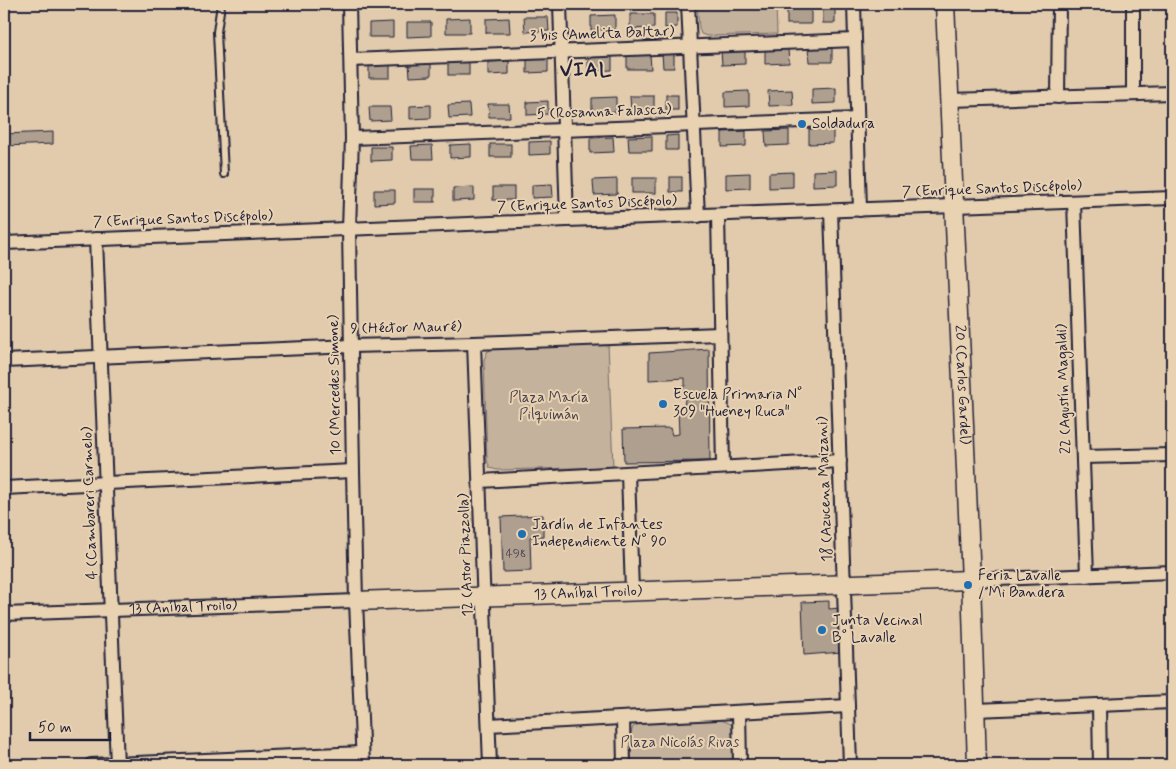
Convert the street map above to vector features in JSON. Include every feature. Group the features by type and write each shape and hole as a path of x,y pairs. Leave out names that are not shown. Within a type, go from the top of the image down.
{"street":[{"name":"10 (Mercedes Simone)","path":"349,4 352,138 349,229 350,346 356,600 363,759"},
{"path":"560,4 567,220"},
{"path":"688,4 698,216"},
{"path":"854,4 860,210"},
{"name":"20 (Carlos Gardel)","path":"946,4 971,580 977,765"},
{"path":"1058,97 1059,4"},
{"path":"1133,4 1133,94"},
{"name":"3 bis (Amelita Baltar)","path":"351,60 855,40"},
{"path":"950,100 1172,93"},
{"name":"5 (Rosanna Falasca)","path":"352,138 858,119"},
{"name":"7 (Enrique Santos Discépolo)","path":"4,243 1172,198"},
{"name":"22 (Agustín Magaldi)","path":"1074,202 1087,576"},
{"name":"18 (Azucena Maizani)","path":"831,211 850,765"},
{"path":"718,215 723,467"},
{"name":"4 (Cambareri Carmelo)","path":"96,239 116,765"},
{"name":"9 (Héctor Mauré)","path":"4,361 350,346 720,334"},
{"name":"12 (Astor Piazzolla)","path":"474,343 490,765"},
{"path":"1083,457 1172,455"},
{"path":"480,481 840,461"},
{"path":"4,488 353,472"},
{"path":"628,473 632,591"},
{"name":"13 (Aníbal Troilo)","path":"4,614 1172,572"},
{"path":"976,710 1172,702"},
{"path":"1099,705 1100,765"},
{"path":"489,725 848,706"},
{"path":"739,712 740,765"},
{"path":"622,718 624,765"},
{"path":"91,765 363,759"}],"lane":[{"path":"221,4 216,32 224,174"}],"green space":[{"path":"697,4 776,4 777,34 707,36 701,34"},
{"name":"Plaza María Pilquimán","path":"608,343 613,467 497,470 490,468 487,460 484,360 487,352 494,348"},
{"name":"Plaza Nicolás Rivas","path":"719,719 731,724 736,735 736,765 630,765 629,738 633,727 642,722"}],"building":[{"path":"823,8 835,8 835,23 823,23"},
{"path":"787,9 811,9 811,24 787,24"},
{"path":"665,13 677,13 677,27 665,28"},
{"path":"630,14 654,14 654,28 630,29"},
{"path":"615,15 615,30 591,30 591,16"},
{"path":"524,17 548,17 549,31 525,32"},
{"path":"470,18 470,33 446,33 446,19"},
{"path":"509,18 510,33 486,33 486,19"},
{"path":"393,22 393,37 369,37 369,23"},
{"path":"407,22 431,22 431,36 407,37"},
{"path":"808,47 832,47 832,62 809,62"},
{"path":"765,49 788,49 789,63 765,64"},
{"path":"721,50 745,50 745,64 722,65"},
{"path":"662,53 674,53 674,68 663,68"},
{"path":"627,54 650,54 651,69 627,69"},
{"path":"612,55 612,70 588,71 588,56"},
{"path":"527,59 548,59 548,72 527,73"},
{"path":"509,61 509,74 488,75 488,62"},
{"path":"448,62 469,62 469,75 448,75"},
{"path":"409,63 431,63 431,76 410,77"},
{"path":"369,65 390,65 390,78 369,78"},
{"path":"836,88 836,103 812,104 812,89"},
{"path":"792,90 793,105 769,106 768,91"},
{"path":"749,91 749,106 725,107 725,92"},
{"path":"666,95 678,95 678,110 666,110"},
{"path":"630,96 654,96 654,111 631,111"},
{"path":"616,97 616,112 592,113 592,98"},
{"path":"548,101 548,114 527,115 527,102"},
{"path":"469,104 470,117 449,118 448,105"},
{"path":"488,104 509,104 510,117 489,117"},
{"path":"431,105 431,118 410,119 410,106"},
{"path":"369,107 390,107 391,120 370,121"},
{"path":"809,129 833,129 833,143 809,144"},
{"path":"789,130 789,145 766,146 765,131"},
{"path":"746,131 746,146 722,147 722,132"},
{"path":"53,132 53,144 4,146 4,134"},
{"path":"678,135 678,150 666,150 666,136"},
{"path":"652,136 652,151 629,151 628,137"},
{"path":"613,137 614,152 590,153 590,138"},
{"path":"550,141 550,154 529,155 529,142"},
{"path":"471,144 471,157 450,158 450,145"},
{"path":"490,144 511,144 511,157 490,157"},
{"path":"432,145 433,159 412,159 411,146"},
{"path":"371,147 392,147 392,160 371,161"},
{"path":"837,170 837,185 813,186 813,171"},
{"path":"793,172 793,187 769,188 769,173"},
{"path":"750,173 750,188 726,189 726,174"},
{"path":"670,177 682,177 682,192 670,192"},
{"path":"632,178 656,178 656,193 632,193"},
{"path":"617,179 617,194 594,195 593,180"},
{"path":"552,184 553,197 532,198 532,185"},
{"path":"474,187 474,200 453,201 453,188"},
{"path":"493,187 514,187 514,200 493,200"},
{"path":"414,189 435,189 435,202 414,202"},
{"path":"374,190 395,190 395,203 374,204"},
{"name":"Escuela Primaria N° 309 \"Hueney Ruca\"","path":"709,349 710,461 624,462 623,429 670,428 672,435 679,434 678,410 684,410 685,398 679,398 678,387 685,386 685,378 649,380 649,353"},
{"name":"Jardín de Infantes Independiente N° 90","path":"543,515 543,536 530,537 531,571 503,572 501,517"},
{"name":"Junta Vecinal B° Lavalle","path":"829,601 829,609 840,608 842,652 804,655 802,602"}],"place":[{"name":"Soldadura","path":"802,124"},
{"name":"Escuela Primaria N° 309 \"Hueney Ruca\"","path":"663,404"},
{"name":"Jardín de Infantes Independiente N° 90","path":"522,534"},
{"name":"Feria Lavalle / Mi Bandera","path":"968,585"},
{"name":"Junta Vecinal B° Lavalle","path":"822,630"}],"district":[{"name":"VIAL","path":"586,70"}]}
